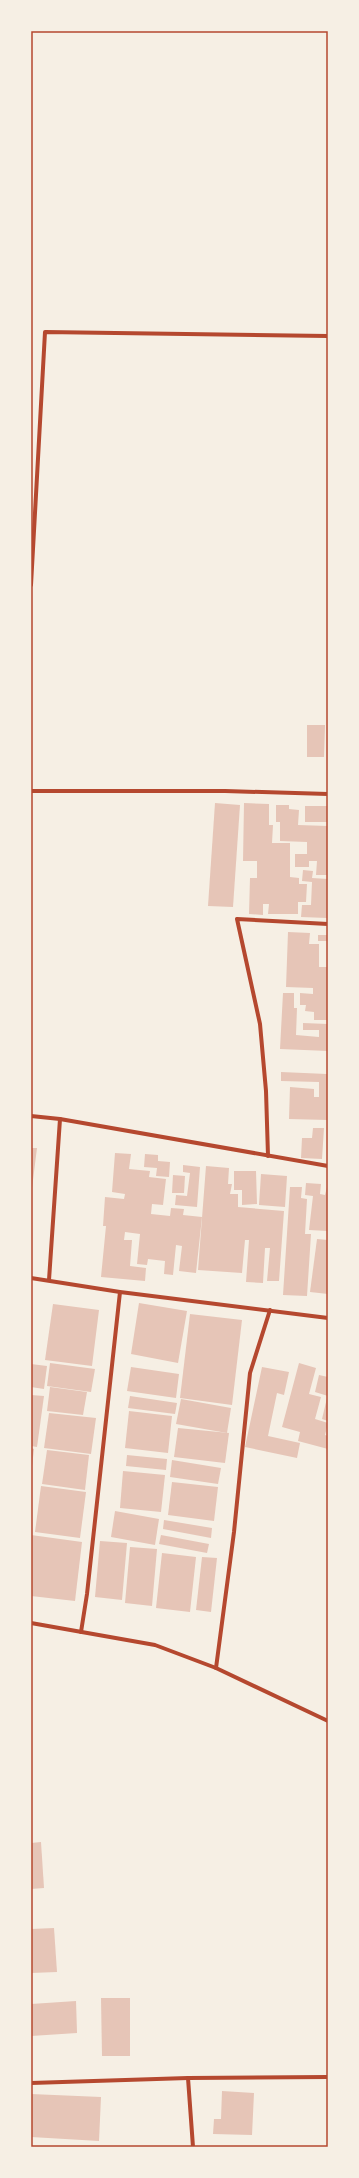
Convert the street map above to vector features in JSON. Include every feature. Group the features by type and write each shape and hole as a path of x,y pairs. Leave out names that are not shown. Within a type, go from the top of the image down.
{"street":[{"path":"31,585 45,332 328,336"},
{"path":"31,791 225,791 328,794"},
{"path":"268,1156 266,1091 260,1024 237,919 328,924"},
{"path":"31,1116 60,1119 328,1166"},
{"path":"50,1280 60,1119"},
{"path":"31,1278 120,1292 328,1318"},
{"path":"81,1632 87,1594 120,1292"},
{"path":"216,1668 234,1532 250,1373 270,1310"},
{"path":"31,1623 155,1645 216,1668 328,1721"},
{"path":"31,2083 188,2078 328,2077"},
{"path":"188,2078 193,2147"}],"building":[{"path":"307,725 325,725 324,757 307,757"},
{"path":"215,803 240,805 233,907 208,906"},
{"path":"244,803 269,804 269,825 273,825 272,843 290,843 290,877 299,878 299,884 307,884 306,902 298,902 298,914 268,914 269,904 263,904 263,915 249,914 250,878 257,878 257,861 243,861"},
{"path":"276,805 289,805 289,809 299,810 298,825 328,826 328,875 316,875 317,861 309,861 309,867 295,867 295,854 307,854 307,842 280,841 280,822 276,822"},
{"path":"305,806 328,806 328,822 305,822"},
{"path":"303,870 313,871 312,878 328,879 327,918 301,917 302,905 311,905 312,882 302,881"},
{"path":"288,932 310,933 309,944 319,944 319,967 328,967 328,1020 314,1020 314,1012 305,1011 306,1005 300,1005 300,993 313,994 313,988 286,987"},
{"path":"318,935 328,935 328,941 318,941"},
{"path":"283,993 294,993 294,1008 297,1008 296,1035 319,1037 319,1030 303,1030 303,1023 328,1024 328,1051 280,1049"},
{"path":"281,1072 327,1074 328,1120 289,1119 290,1087 314,1089 314,1097 319,1097 319,1082 281,1081"},
{"path":"313,1128 324,1128 322,1159 301,1158 302,1138 312,1138"},
{"path":"31,1148 37,1148 32,1188 31,1188"},
{"path":"115,1153 131,1154 129,1169 150,1171 149,1177 166,1179 163,1205 152,1204 151,1214 170,1216 171,1208 184,1209 183,1215 202,1217 196,1273 179,1271 182,1246 176,1245 173,1275 164,1274 165,1261 148,1259 147,1265 137,1264 140,1234 125,1232 124,1240 132,1240 130,1266 146,1268 145,1281 101,1277 106,1226 103,1226 105,1197 124,1199 125,1194 112,1192"},
{"path":"145,1154 158,1155 158,1161 170,1162 169,1177 156,1176 157,1168 144,1167"},
{"path":"183,1165 200,1167 197,1207 175,1205 176,1195 187,1196 190,1173 183,1172"},
{"path":"206,1166 229,1168 228,1184 232,1184 230,1194 238,1194 238,1207 284,1211 279,1281 267,1281 270,1248 265,1248 263,1283 246,1282 249,1240 245,1240 242,1273 198,1270"},
{"path":"234,1171 256,1171 257,1204 242,1205 242,1190 234,1190"},
{"path":"261,1174 287,1176 285,1207 259,1205"},
{"path":"173,1175 185,1176 184,1193 172,1193"},
{"path":"306,1183 321,1184 320,1194 325,1195 328,1183 328,1231 309,1230 313,1196 305,1195"},
{"path":"290,1187 302,1187 301,1198 307,1199 305,1234 311,1234 307,1296 283,1295"},
{"path":"317,1239 328,1240 328,1294 310,1292"},
{"path":"139,1303 187,1311 178,1363 131,1354"},
{"path":"53,1304 99,1310 92,1366 45,1360"},
{"path":"190,1314 242,1320 232,1405 180,1398"},
{"path":"50,1363 95,1369 91,1392 47,1386"},
{"path":"299,1363 316,1368 309,1394 321,1397 315,1419 328,1423 325,1435 328,1436 328,1449 298,1441 300,1432 282,1427"},
{"path":"31,1364 47,1366 44,1389 31,1387"},
{"path":"131,1367 179,1374 176,1398 127,1391"},
{"path":"262,1367 289,1372 284,1395 277,1393 268,1436 300,1443 297,1458 245,1447"},
{"path":"319,1375 328,1377 328,1396 315,1392"},
{"path":"50,1387 87,1392 83,1415 47,1411"},
{"path":"31,1395 44,1396 37,1447 31,1446"},
{"path":"130,1396 177,1403 175,1414 128,1408"},
{"path":"328,1398 328,1421 322,1419"},
{"path":"181,1399 231,1408 227,1433 176,1424"},
{"path":"129,1411 172,1416 168,1453 125,1448"},
{"path":"49,1413 96,1418 91,1454 44,1448"},
{"path":"178,1428 229,1433 225,1463 174,1457"},
{"path":"31,1448 34,1449 32,1466 31,1466"},
{"path":"47,1450 89,1455 85,1490 42,1484"},
{"path":"127,1455 167,1459 166,1470 126,1466"},
{"path":"172,1460 221,1468 218,1484 170,1477"},
{"path":"123,1471 165,1475 161,1512 120,1508"},
{"path":"172,1482 218,1487 214,1521 168,1515"},
{"path":"41,1486 86,1492 80,1538 35,1532"},
{"path":"115,1511 159,1519 155,1545 111,1537"},
{"path":"164,1520 212,1528 211,1538 163,1529"},
{"path":"31,1535 82,1542 75,1601 31,1596"},
{"path":"161,1535 209,1544 207,1553 159,1544"},
{"path":"100,1541 127,1543 122,1600 95,1597"},
{"path":"130,1547 157,1549 152,1606 125,1603"},
{"path":"162,1553 196,1557 190,1612 156,1608"},
{"path":"202,1557 217,1558 211,1612 196,1610"},
{"path":"41,1842 44,1888 31,1889 31,1843"},
{"path":"54,1928 57,1972 31,1973 31,1929"},
{"path":"101,1998 130,1998 130,2056 102,2056"},
{"path":"76,2001 77,2033 31,2036 31,2004"},
{"path":"222,2091 254,2093 252,2135 213,2134 214,2119 221,2119"},
{"path":"31,2094 101,2097 99,2141 31,2137"}]}
